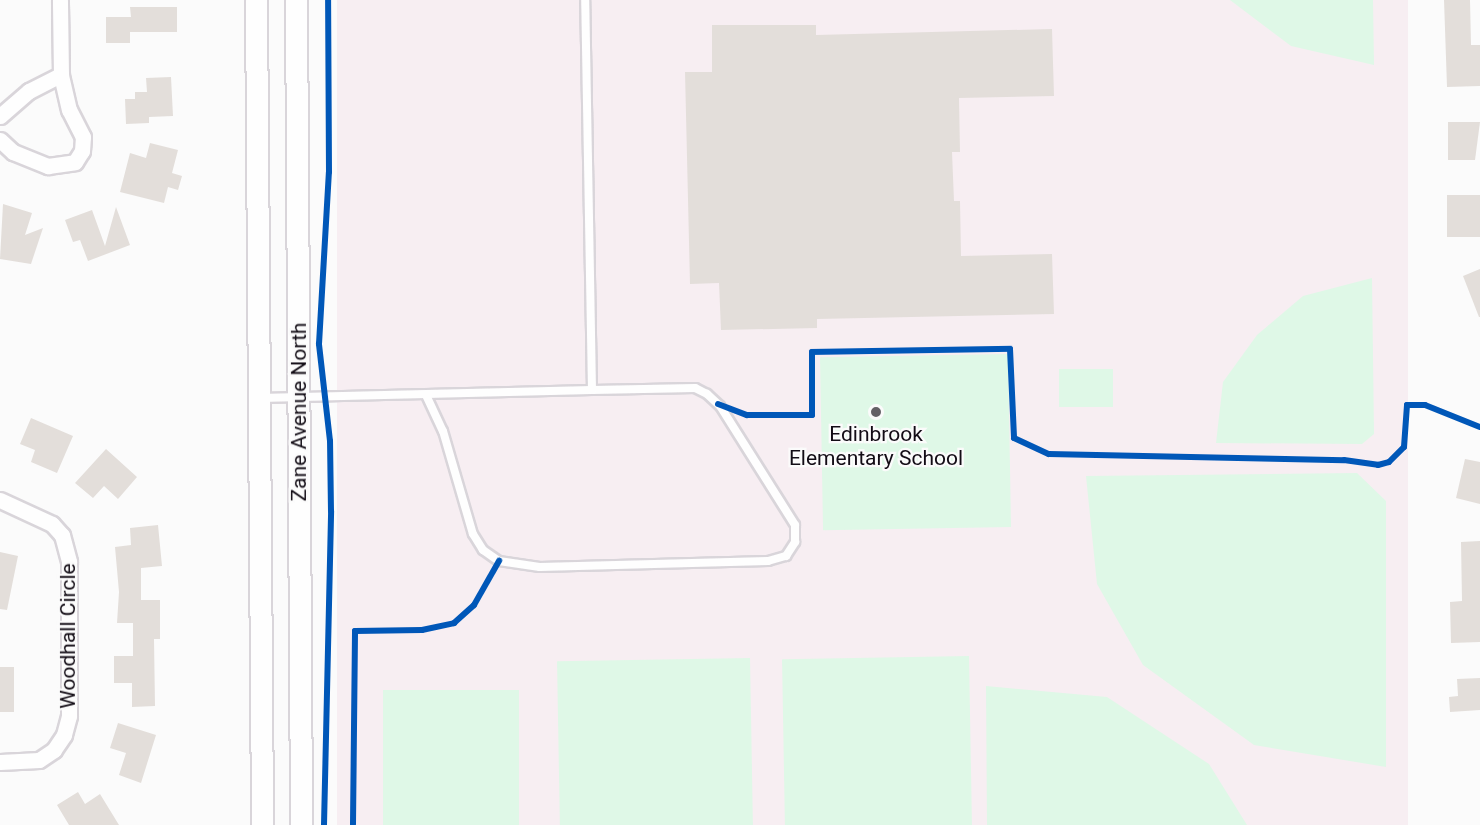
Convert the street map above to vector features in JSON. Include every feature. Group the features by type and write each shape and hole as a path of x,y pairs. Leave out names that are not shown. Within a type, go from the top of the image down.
{"main road":[{"name":"Zane Avenue North","path":"256,0 261,825"},
{"name":"Zane Avenue North","path":"296,0 301,825"}],"street":[{"path":"0,140 13,152 48,166 75,162 83,137 69,110 61,75 60,0"},
{"path":"0,116 29,91 61,75"},
{"name":"Woodhall Circle","path":"0,500 39,516 62,535 69,562 69,716 64,735 54,750 39,760 0,762"}],"lane":[{"path":"585,0 592,390"},
{"path":"259,398 695,388 707,394 720,406 795,525 795,542 786,556 768,561 533,567 499,561 483,550 473,534 443,431 426,395"}],"shaded area":[{"name":"Edinbrook Elementary School","path":"337,0 1408,0 1408,825 337,825"}],"green space":[{"path":"1230,0 1373,0 1374,65 1291,46"},
{"path":"1372,278 1374,434 1362,444 1216,443 1223,382 1257,335 1303,296"},
{"path":"1008,354 1011,527 823,530 820,357"},
{"path":"1059,369 1113,369 1113,407 1059,407"},
{"path":"1357,473 1386,501 1386,767 1254,745 1143,665 1097,584 1086,476"},
{"path":"969,656 972,825 785,825 782,659"},
{"path":"750,658 753,825 560,825 557,661"},
{"path":"986,686 1107,697 1209,764 1247,825 987,825"},
{"path":"383,690 519,690 519,825 383,825"}],"building":[{"path":"1444,0 1470,0 1471,45 1480,45 1480,86 1447,87"},
{"path":"130,7 177,7 177,32 130,32 130,43 106,43 106,17 131,17"},
{"path":"712,25 816,25 816,35 1052,29 1054,96 959,98 960,152 952,152 954,201 960,201 961,256 1052,254 1054,314 817,319 817,328 721,330 719,283 690,284 685,72 712,72"},
{"path":"171,77 173,116 149,117 149,123 126,124 125,99 135,99 135,92 147,92 146,78"},
{"path":"1448,122 1480,122 1475,160 1448,160"},
{"path":"150,143 178,150 172,173 182,176 178,190 168,187 164,203 120,192 130,153 146,158"},
{"path":"1447,195 1480,195 1480,237 1447,237"},
{"path":"3,204 32,213 25,235 43,228 31,264 0,259"},
{"path":"116,207 130,245 88,261 80,240 73,242 65,220 92,210 105,246"},
{"path":"1480,269 1480,317 1479,317 1463,276"},
{"path":"31,418 73,436 57,473 31,462 35,450 20,444"},
{"path":"106,449 137,477 118,499 104,486 93,498 75,483"},
{"path":"1465,459 1480,462 1480,504 1456,498"},
{"path":"158,525 162,566 141,568 141,600 160,600 160,639 154,639 155,706 132,707 132,683 114,683 114,656 133,656 133,623 117,623 119,592 115,547 131,545 130,528"},
{"path":"1480,541 1480,642 1451,643 1450,602 1462,601 1461,542"},
{"path":"0,552 18,556 7,610 0,609"},
{"path":"0,667 14,667 14,712 0,712"},
{"path":"1480,678 1480,710 1450,712 1449,697 1458,696 1457,679"},
{"path":"118,723 156,735 141,783 119,775 126,753 110,748"},
{"path":"78,792 85,804 100,794 119,825 69,825 57,805"}],"cycle path":[{"path":"324,825 331,511 330,441 319,344 329,172 328,0"},
{"path":"718,404 747,415 812,415 812,352 1010,349 1014,438 1049,454 1344,460 1378,465 1389,462 1404,447 1407,405 1425,405 1480,427"},
{"path":"353,824 355,631 422,630 454,623 474,605 499,561"}],"place":[{"name":"Edinbrook Elementary School","path":"876,412"}]}
